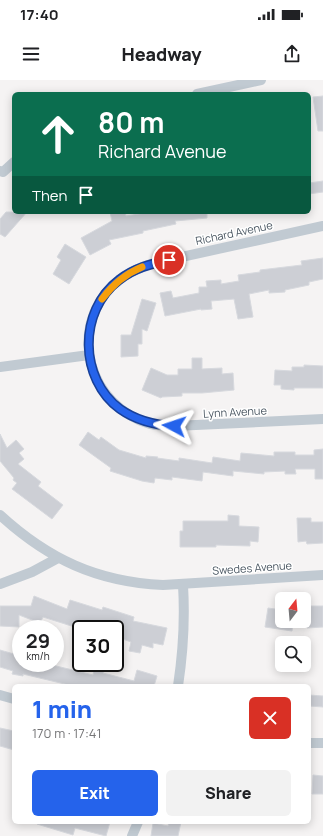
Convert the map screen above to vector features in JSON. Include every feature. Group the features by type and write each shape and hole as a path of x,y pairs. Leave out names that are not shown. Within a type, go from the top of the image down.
{"street":[{"path":"202,92 223,84 261,80"},
{"path":"1,172 12,164"},
{"name":"Richard Avenue","path":"89,355 88,341 91,323 97,307 112,285 134,270 154,263 323,226"},
{"path":"0,367 89,355"},
{"name":"Lynn Avenue","path":"89,355 94,375 106,396 119,409 134,418 150,424 174,426 323,419"},
{"name":"Swedes Avenue","path":"0,515 16,530 40,548 58,558 89,572 118,580 148,584 183,585 323,575"},
{"path":"0,584 32,572 58,558"},
{"path":"178,684 183,642 183,585"},
{"path":"0,695 12,698"},
{"path":"311,743 323,743"},
{"path":"132,836 137,824"}],"building":[{"path":"323,96 323,131 318,131 313,97"},
{"path":"323,181 323,192 311,194 311,183"},
{"path":"6,212 12,212 12,214 25,214 5,237 0,234 0,219"},
{"path":"110,214 126,214 126,216 139,214 207,214 207,218 175,221 176,224 109,240 111,244 90,255 81,238 112,221"},
{"path":"65,244 86,257 69,284 53,274 61,260 57,257"},
{"path":"323,258 323,279 309,282 309,285 285,290 285,292 269,293 269,290 249,294 253,317 238,319 234,299 211,301 212,309 201,309 165,316 160,293 171,291 173,298 199,293 199,287 207,287 206,281 221,280 221,284 239,281 238,275 260,272 260,270 302,265 301,261"},
{"path":"142,299 156,303 147,331 142,329 142,344 138,344 138,356 121,357 121,335 131,335"},
{"path":"192,358 202,358 202,369 222,368 222,374 233,373 234,390 182,393 182,396 161,398 142,390 151,368 167,375 178,375 178,369 192,369"},
{"path":"304,365 323,366 323,388 294,388 294,390 281,389 281,385 274,385 275,370 292,371 292,367 304,367"},
{"path":"88,432 99,440 101,437 119,450 146,458 146,456 158,457 157,458 179,461 179,458 212,463 213,457 240,461 241,453 274,456 274,452 295,452 295,455 314,455 314,450 323,449 323,479 315,479 315,469 295,469 296,474 285,474 285,471 264,472 264,474 233,471 233,476 203,472 202,481 172,477 172,480 155,478 154,483 142,481 110,471 111,468 79,445"},
{"path":"0,434 7,448 16,440 24,449 19,453 24,459 18,464 41,482 38,486 63,505 52,519 12,489 17,483 13,480 14,478 0,461"},
{"path":"228,515 239,516 239,526 259,527 258,542 250,541 250,546 216,545 216,547 180,547 180,531 183,531 183,521 228,521"},
{"path":"297,518 311,518 311,522 323,522 323,543 307,544 306,541 298,542"},
{"path":"34,596 67,609 70,600 102,610 103,607 134,617 133,621 167,628 163,645 153,643 153,648 142,645 140,653 129,651 131,642 124,639 124,620 72,620 72,626 64,624 64,620 52,620 43,617 42,620 32,620 19,615 19,620 12,620 12,627 0,626 0,606 31,606"},
{"path":"311,606 323,606 323,627 311,628"},
{"path":"268,608 275,609 275,628 292,628 292,631 265,627"},
{"path":"0,650 12,653 12,671 0,667"},
{"path":"64,668 72,670 72,672 81,672 93,675 94,672 103,672 134,681 137,670 157,676 155,684 65,684 23,674 23,676 12,674 13,672 64,672"},
{"path":"311,695 323,696 323,707 311,706"},
{"path":"0,728 12,731 12,749 0,746"},
{"path":"313,775 323,776 323,794 312,794"},
{"path":"37,824 109,824 106,836 75,828 73,835"},
{"path":"153,824 168,826 168,824 181,824 178,836 151,836"}],"slow traffic":[{"path":"102,299 112,285 134,270 142,267"}],"route":[{"path":"169,260 142,266 112,285 97,307 91,323 88,341 91,367 94,375 106,396 119,409 134,418 150,424 159,426 174,426"}]}
